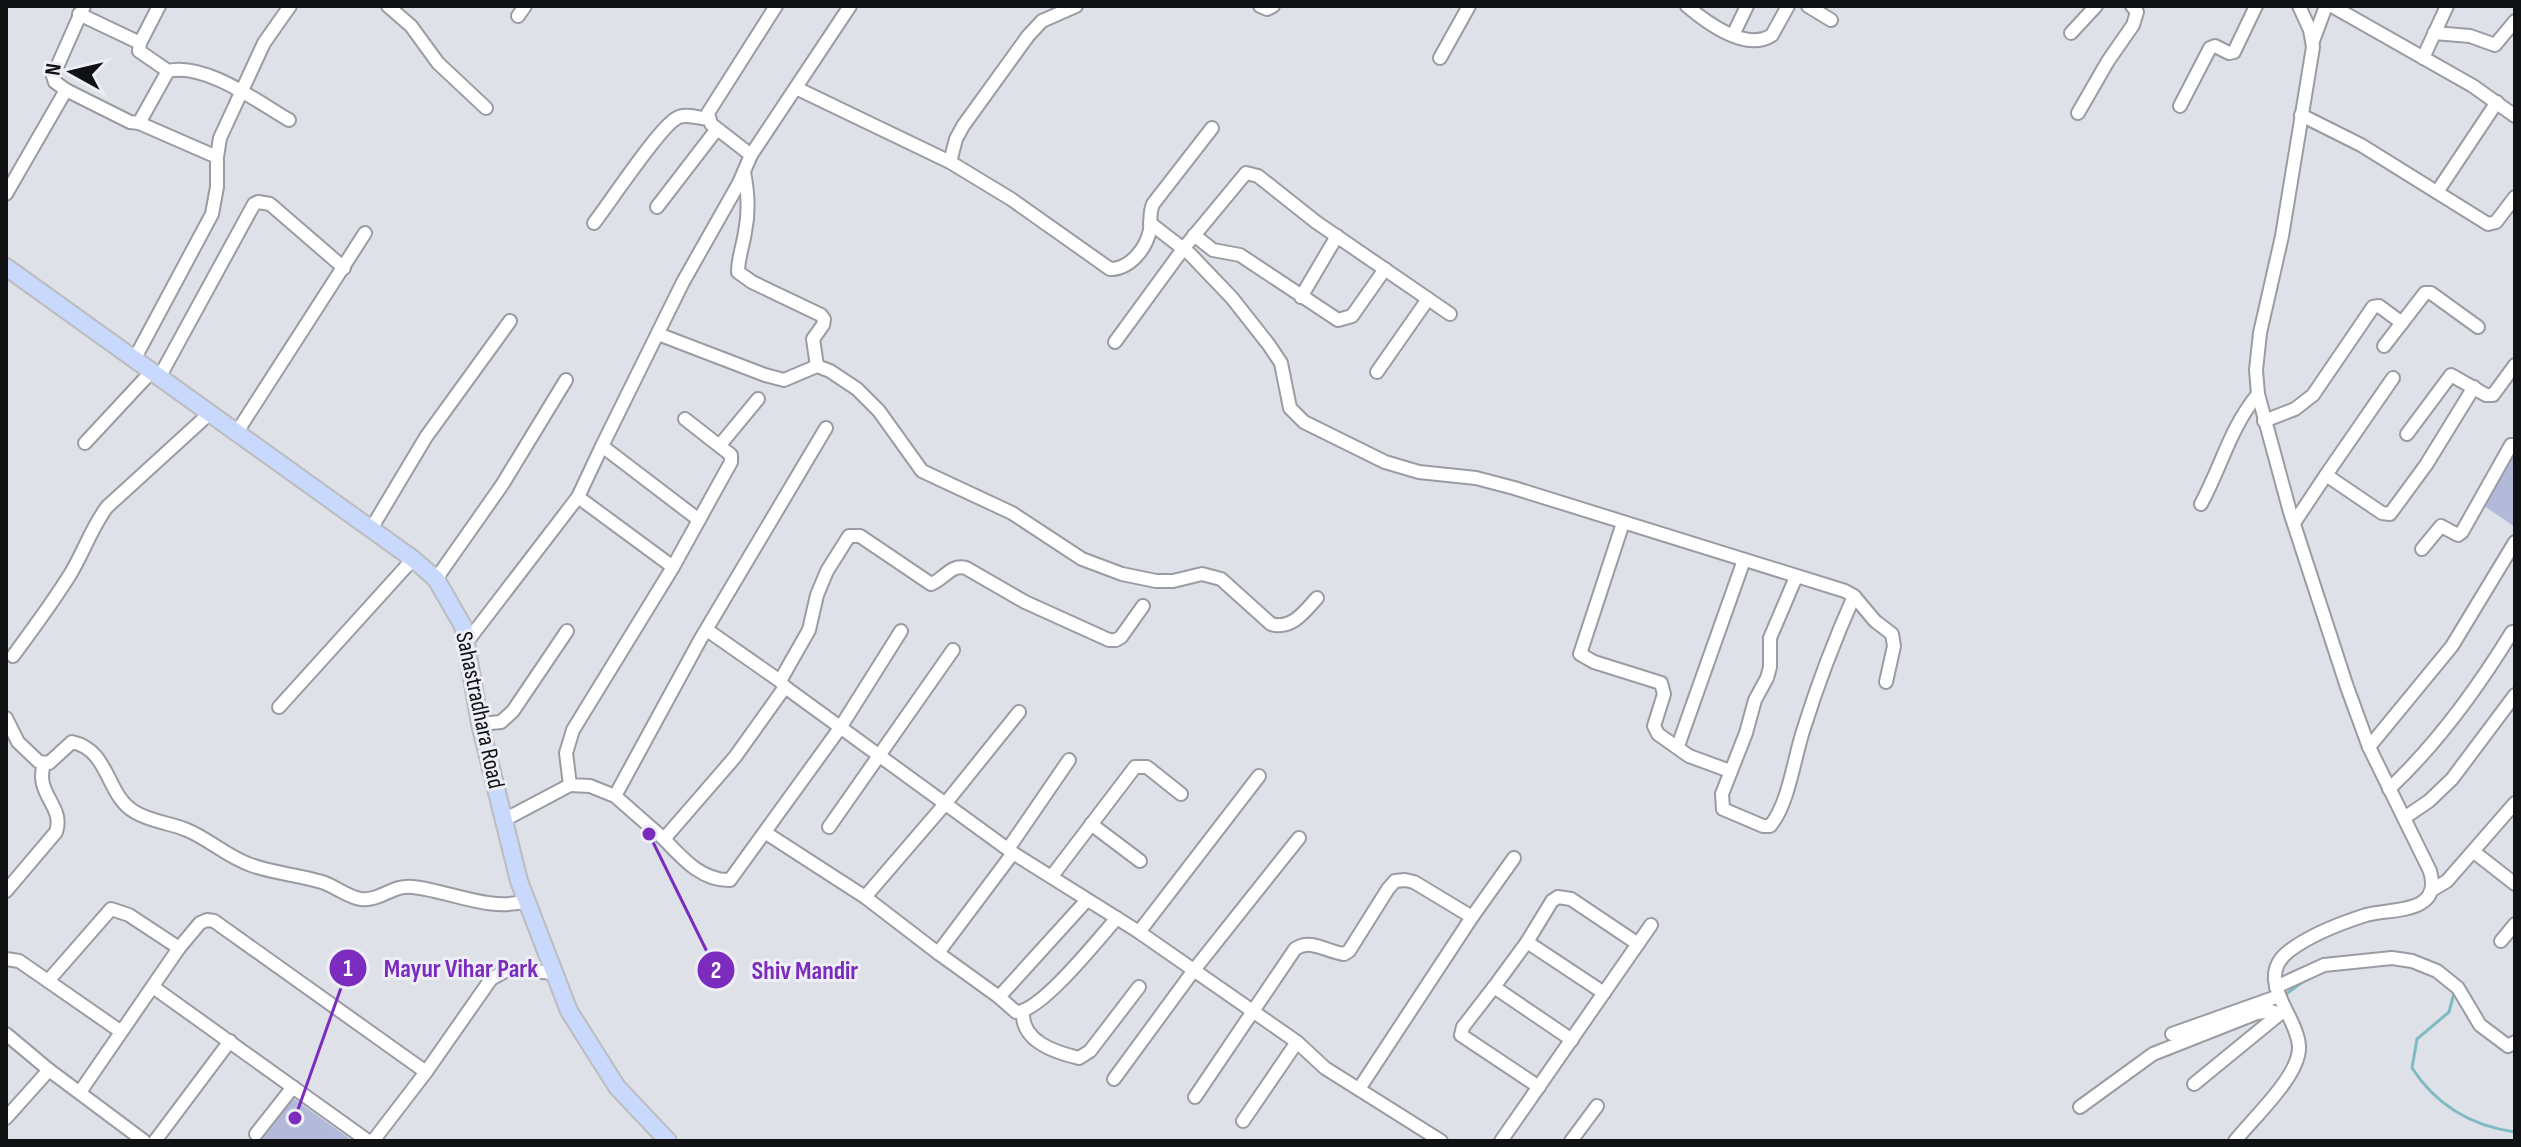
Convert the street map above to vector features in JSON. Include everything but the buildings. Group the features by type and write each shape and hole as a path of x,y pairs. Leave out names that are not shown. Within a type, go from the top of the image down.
{"main road":[{"name":"Sahastradhara Road","path":"6,267 413,559 436,579 463,626 480,724 519,881 569,1011 617,1087 668,1141"}],"street":[{"path":"159,6 139,51 168,71"},
{"path":"135,358 212,214 220,138 264,43 290,6"},
{"path":"388,6 411,26 438,63 486,108"},
{"path":"713,124 708,113 714,101 776,6"},
{"path":"466,643 578,497 683,282 751,155 850,6"},
{"path":"950,162 963,126 1028,36 1042,21 1076,6"},
{"path":"1260,6 1267,9 1273,6"},
{"path":"1440,58 1469,6"},
{"path":"1687,6 1711,24 1746,40 1766,39 1772,35 1788,6"},
{"path":"1733,35 1747,6"},
{"path":"1808,6 1831,20"},
{"path":"2071,33 2096,6"},
{"path":"2078,113 2133,25 2137,12 2132,6"},
{"path":"2180,106 2210,48 2213,46 2234,52 2256,6"},
{"path":"2299,6 2313,41"},
{"path":"2432,890 2430,871 2369,747 2294,523 2264,421 2258,394 2256,357 2282,236 2313,41 2329,6 2423,58 2515,116"},
{"path":"2423,58 2447,6"},
{"path":"140,43 81,10 53,76 55,82 130,122 139,123 217,157"},
{"path":"2434,33 2470,36 2495,45 2515,21"},
{"path":"139,123 168,71 178,68 200,72 241,91 289,120"},
{"path":"796,88 950,162 1011,199 1110,269 1122,268 1142,250 1153,204 1212,128"},
{"path":"6,194 66,90"},
{"path":"2437,192 2497,102"},
{"path":"2301,115 2361,145 2491,224 2496,222 2515,197"},
{"path":"594,223 661,134 677,118 690,116 713,124 751,155"},
{"path":"657,207 713,124"},
{"path":"744,172 748,191 746,230 738,272 752,282 821,315 823,325 813,339 817,366"},
{"path":"1115,342 1183,249 1246,173 1258,176 1337,236 1450,314"},
{"path":"85,443 156,374 254,204 270,204 344,268"},
{"path":"1150,223 1183,249 1232,298 1269,345 1281,363 1290,408 1304,422 1385,462 1419,472 1476,478 1854,596 1875,621 1892,634 1894,646 1886,682"},
{"path":"237,432 365,233"},
{"path":"1194,235 1213,250 1240,255 1322,311 1343,321 1352,316 1385,269"},
{"path":"1301,297 1337,236"},
{"path":"2384,346 2422,295 2428,292 2478,327"},
{"path":"1377,372 1428,299"},
{"path":"2264,421 2295,409 2313,395 2373,307 2383,308 2402,323"},
{"path":"371,529 426,437 510,321"},
{"path":"658,334 784,380 817,366 830,371 879,411 922,471 1012,513 1082,559 1122,574 1156,581 1211,575 1221,579 1271,624 1280,626 1295,621 1317,598"},
{"path":"2407,434 2451,375 2486,395 2496,394 2515,365"},
{"path":"2294,523 2393,378"},
{"path":"436,579 502,485 566,380"},
{"path":"2326,475 2382,513 2390,514 2426,465 2474,387"},
{"path":"2201,504 2233,431 2258,394"},
{"path":"720,445 758,399"},
{"path":"13,656 69,576 107,507 210,413"},
{"path":"570,785 566,753 573,730 673,567 731,462 731,455 685,419"},
{"path":"615,796 707,630 826,428"},
{"path":"2422,549 2441,526 2458,535 2462,532 2511,445 2515,445"},
{"path":"602,446 699,520"},
{"path":"578,497 673,567"},
{"path":"1623,523 1580,654 1594,662 1661,683 1664,694 1654,726 1658,734 1689,756 1730,771"},
{"path":"664,839 735,757 782,684 809,630 817,595 844,540 860,536 931,584 953,568 966,568 1025,602 1109,640 1121,637 1143,606"},
{"path":"2369,747 2452,646 2515,542"},
{"path":"279,707 413,559"},
{"path":"1678,746 1744,560"},
{"path":"1796,577 1770,638 1767,678 1755,700 1746,733 1722,794 1723,809 1763,826 1770,826 1783,801 1806,720 1854,596"},
{"path":"707,630 1010,851 1139,932 1297,1042 1325,1068 1441,1141"},
{"path":"480,724 501,722 513,711 567,631"},
{"path":"504,820 570,785 590,786 615,796 705,875 730,880 840,728 901,631"},
{"path":"2389,789 2418,760 2472,694 2512,632"},
{"path":"829,827 953,650"},
{"path":"2404,818 2429,801 2452,779 2515,695"},
{"path":"865,897 1019,712"},
{"path":"6,718 14,737 44,764"},
{"path":"44,764 72,742 80,745 94,754 110,775 117,794 136,814 191,831 232,857 253,866 327,883 357,898 371,899 402,886 499,905 527,901"},
{"path":"938,953 1069,760"},
{"path":"6,891 56,832 56,811 41,781 44,764"},
{"path":"1052,876 1138,766 1147,767 1181,794"},
{"path":"1139,932 1259,776"},
{"path":"2235,1141 2280,1088 2299,1051 2299,1043 2280,1001 2275,966 2292,949 2336,926 2363,916 2409,909 2421,902 2432,890 2445,884 2515,803"},
{"path":"1091,824 1140,861"},
{"path":"766,833 865,897 1016,1012 1023,1012 1068,975 1117,918"},
{"path":"1114,1079 1194,970 1299,838"},
{"path":"2474,852 2515,884"},
{"path":"1359,1089 1514,858"},
{"path":"1195,1097 1295,949 1311,944 1338,954 1349,951 1395,881 1414,882 1472,917"},
{"path":"1539,1087 1461,1035 1463,1027 1527,942 1552,901 1558,897 1571,899 1638,944"},
{"path":"999,997 1087,900"},
{"path":"48,981 111,909 120,910 179,948"},
{"path":"80,1092 179,948 200,923 207,920 214,921 426,1072"},
{"path":"2501,941 2515,924"},
{"path":"1501,1141 1651,925"},
{"path":"1527,942 1604,993"},
{"path":"6,946 9,959 48,981 120,1031"},
{"path":"2194,1084 2280,1001 2324,965 2404,959 2427,966 2458,988 2480,1025 2508,1046 2515,1042"},
{"path":"153,987 370,1141 426,1072 491,979 509,969 554,973"},
{"path":"1023,1012 1022,1022 1029,1034 1043,1044 1079,1058 1090,1051 1139,987"},
{"path":"1494,987 1572,1040"},
{"path":"2172,1034 2280,1001"},
{"path":"2080,1107 2146,1058 2257,1013 2271,1011 2280,1001"},
{"path":"6,1034 144,1141"},
{"path":"155,1141 230,1041"},
{"path":"1243,1121 1297,1042"},
{"path":"6,1118 49,1070"},
{"path":"256,1134 293,1087"},
{"path":"1571,1141 1597,1106"}],"shaded area":[{"path":"2515,454 2515,527 2483,505"},
{"path":"287,1094 353,1141 253,1141"}],"waterway":[{"path":"2282,997 2308,978"},
{"path":"2450,989 2454,993 2449,1012 2417,1039 2412,1068 2432,1093 2456,1112 2484,1125 2515,1132"}],"place":[{"name":"Shiv Mandir","path":"649,834"},
{"name":"Mayur Vihar Park","path":"295,1118"}]}
